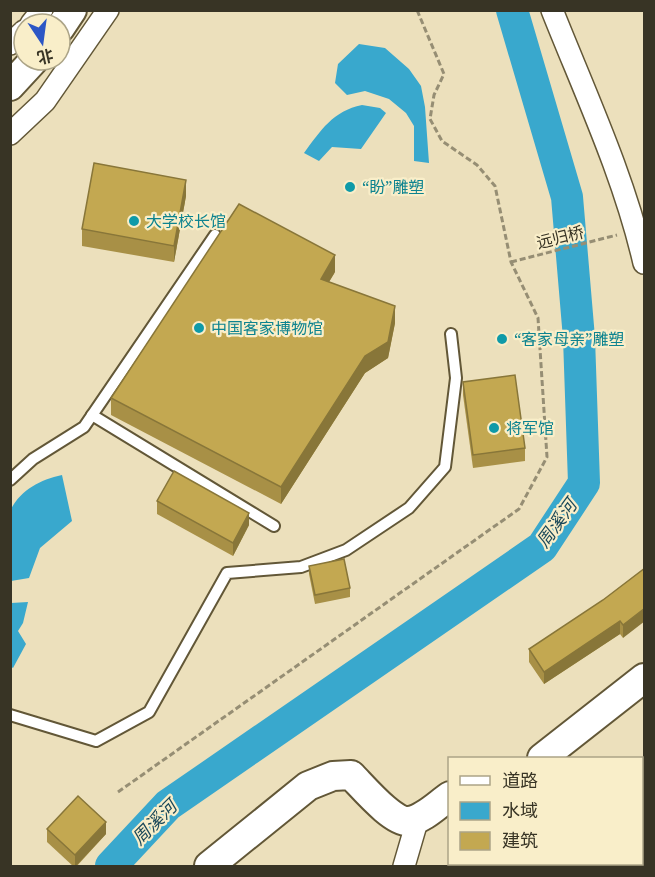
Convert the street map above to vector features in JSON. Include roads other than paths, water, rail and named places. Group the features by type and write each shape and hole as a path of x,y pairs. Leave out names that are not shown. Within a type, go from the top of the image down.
{"street":[{"path":"10,134 45,101 108,10"},
{"path":"552,10 641,229 645,263"},
{"path":"10,86 23,72"},
{"path":"545,757 645,678"},
{"path":"209,867 308,786 333,776 351,776 396,818 407,822 418,818 448,797"},
{"path":"404,867 418,818"}],"lane":[{"path":"10,480 33,459 84,428 215,235"},
{"path":"10,715 96,741 149,712 227,573 301,567 346,550 409,508 445,467 456,378 451,334"},
{"path":"93,415 274,526"}],"water":[{"path":"359,44 385,48 409,69 421,86 425,107 429,163 414,161 414,126 406,113 389,99 365,91 347,95 335,83 338,64"},
{"path":"362,105 380,108 386,113 361,149 332,147 319,161 304,153 322,129 335,117"},
{"path":"62,475 72,521 40,548 29,578 11,581 11,509 32,486"},
{"path":"28,602 23,623 18,631 26,644 13,668 10,666 11,603"}],"waterway":[{"name":"周溪河","path":"111,866 168,805 542,547 584,483 579,338 567,197 512,10"}],"place":[{"name":"“盼”雕塑","path":"350,187"},
{"name":"大学校长馆","path":"134,221"},
{"name":"中国客家博物馆","path":"199,328"},
{"name":"“客家母亲”雕塑","path":"502,339"},
{"name":"将军馆","path":"494,428"}]}
